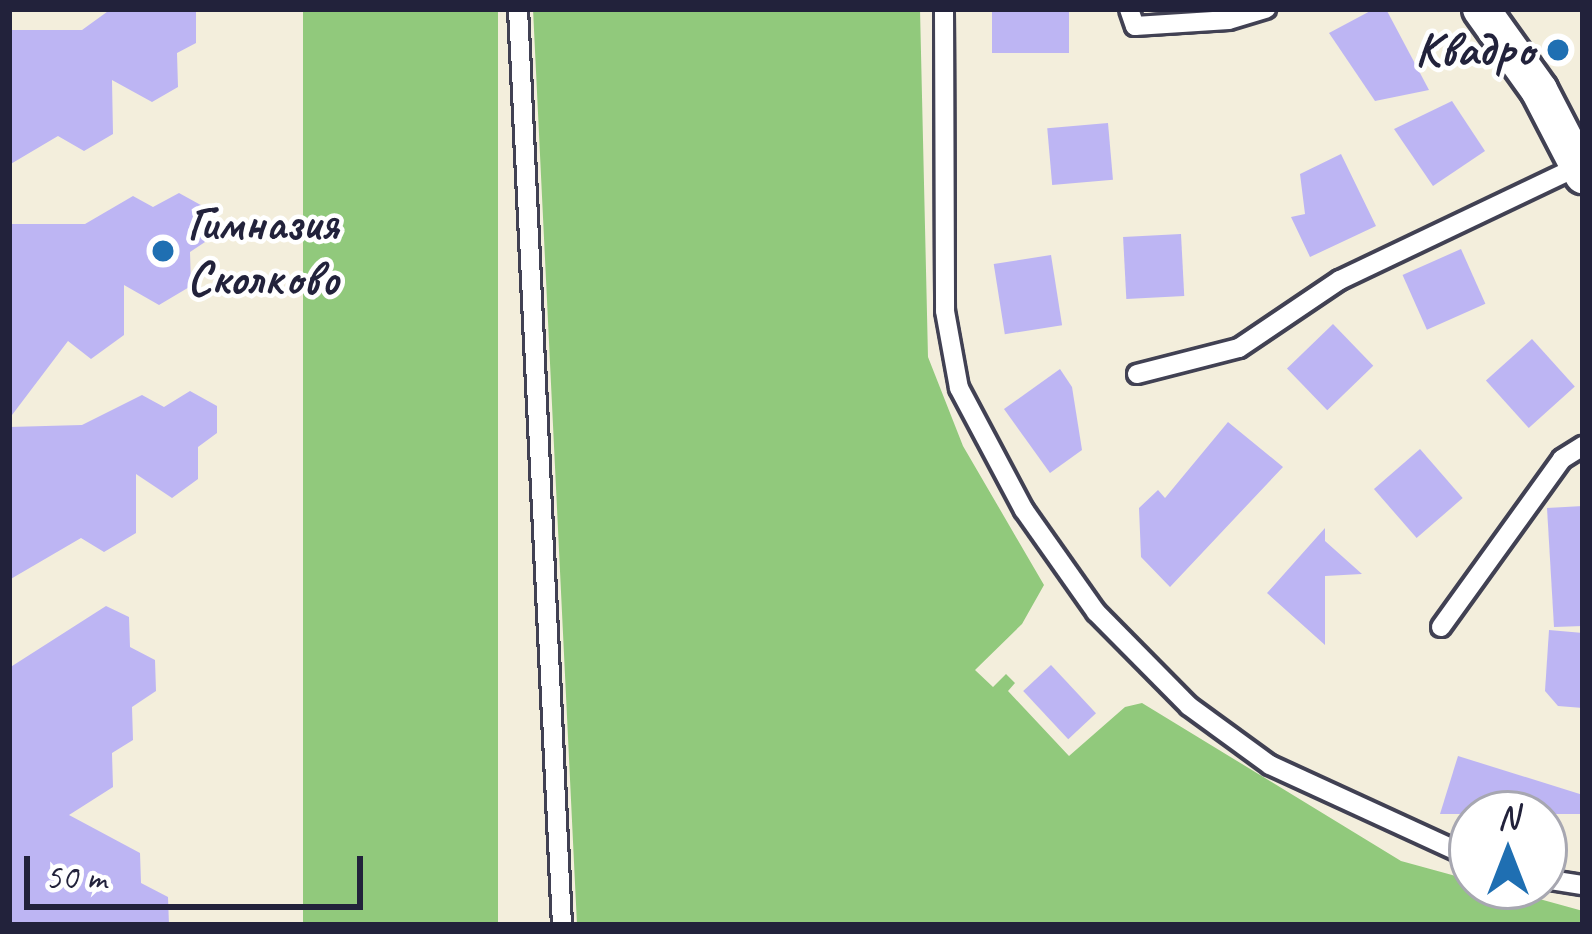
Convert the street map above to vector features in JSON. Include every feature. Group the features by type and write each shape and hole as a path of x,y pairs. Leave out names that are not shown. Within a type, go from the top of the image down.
{"street":[{"path":"1481,9 1539,90 1581,170"}],"lane":[{"path":"518,9 562,925"},
{"path":"944,9 945,311 959,388 1024,510 1096,612 1189,706 1270,765 1448,847"},
{"path":"1129,9 1135,26 1267,9"},
{"path":"1137,374 1239,348 1340,280 1581,170"},
{"path":"1441,627 1562,459 1583,446"}],"green space":[{"path":"303,9 498,9 498,925 303,925"},
{"path":"533,9 920,9 928,357 963,446 1044,585 1022,624 975,670 993,687 1006,674 1015,683 1008,691 1069,756 1125,707 1142,703 1401,861 1448,874 1448,910 1568,907 1583,911 1583,925 577,925"}],"building":[{"path":"111,9 196,9 196,43 177,53 178,87 152,102 112,80 113,134 84,151 58,136 9,165 9,30 82,30"},
{"path":"992,9 1069,9 1069,53 992,53"},
{"path":"1374,9 1386,9 1429,90 1375,101 1329,33"},
{"path":"1452,101 1485,151 1433,186 1394,129"},
{"path":"1108,123 1113,180 1052,185 1047,128"},
{"path":"1341,154 1376,226 1310,257 1291,217 1305,214 1300,174"},
{"path":"179,193 208,209 208,240 190,252 191,286 159,305 124,285 124,335 91,359 68,341 9,419 9,224 85,224 133,196 153,207"},
{"path":"1181,234 1184,296 1126,299 1123,237"},
{"path":"1461,249 1485,304 1427,330 1403,275"},
{"path":"1051,255 1062,325 1005,334 994,264"},
{"path":"1333,324 1373,366 1327,410 1287,368"},
{"path":"1532,339 1575,387 1529,428 1486,380"},
{"path":"1060,369 1072,387 1082,450 1050,473 1004,409"},
{"path":"190,391 217,406 217,433 198,447 198,479 172,498 136,474 136,533 104,552 81,538 9,580 9,427 82,425 142,395 164,407"},
{"path":"1228,422 1283,467 1170,587 1141,557 1139,508 1158,490 1165,498"},
{"path":"1420,449 1463,498 1417,538 1374,489"},
{"path":"1583,506 1583,626 1554,627 1547,508"},
{"path":"1325,528 1325,541 1362,574 1325,576 1325,645 1267,593"},
{"path":"106,606 129,617 130,647 155,660 156,691 132,707 133,740 112,753 113,787 69,815 140,853 141,883 168,897 169,925 9,925 9,668"},
{"path":"1549,630 1583,633 1583,708 1558,706 1545,691"},
{"path":"1051,665 1096,713 1068,739 1023,691"},
{"path":"1458,756 1567,790 1448,790 1448,814 1440,814"},
{"path":"1568,790 1583,795 1583,814 1568,814"}],"place":[{"name":"Квадро","path":"1558,50"},
{"name":"Гимназия Сколково","path":"163,251"}]}
